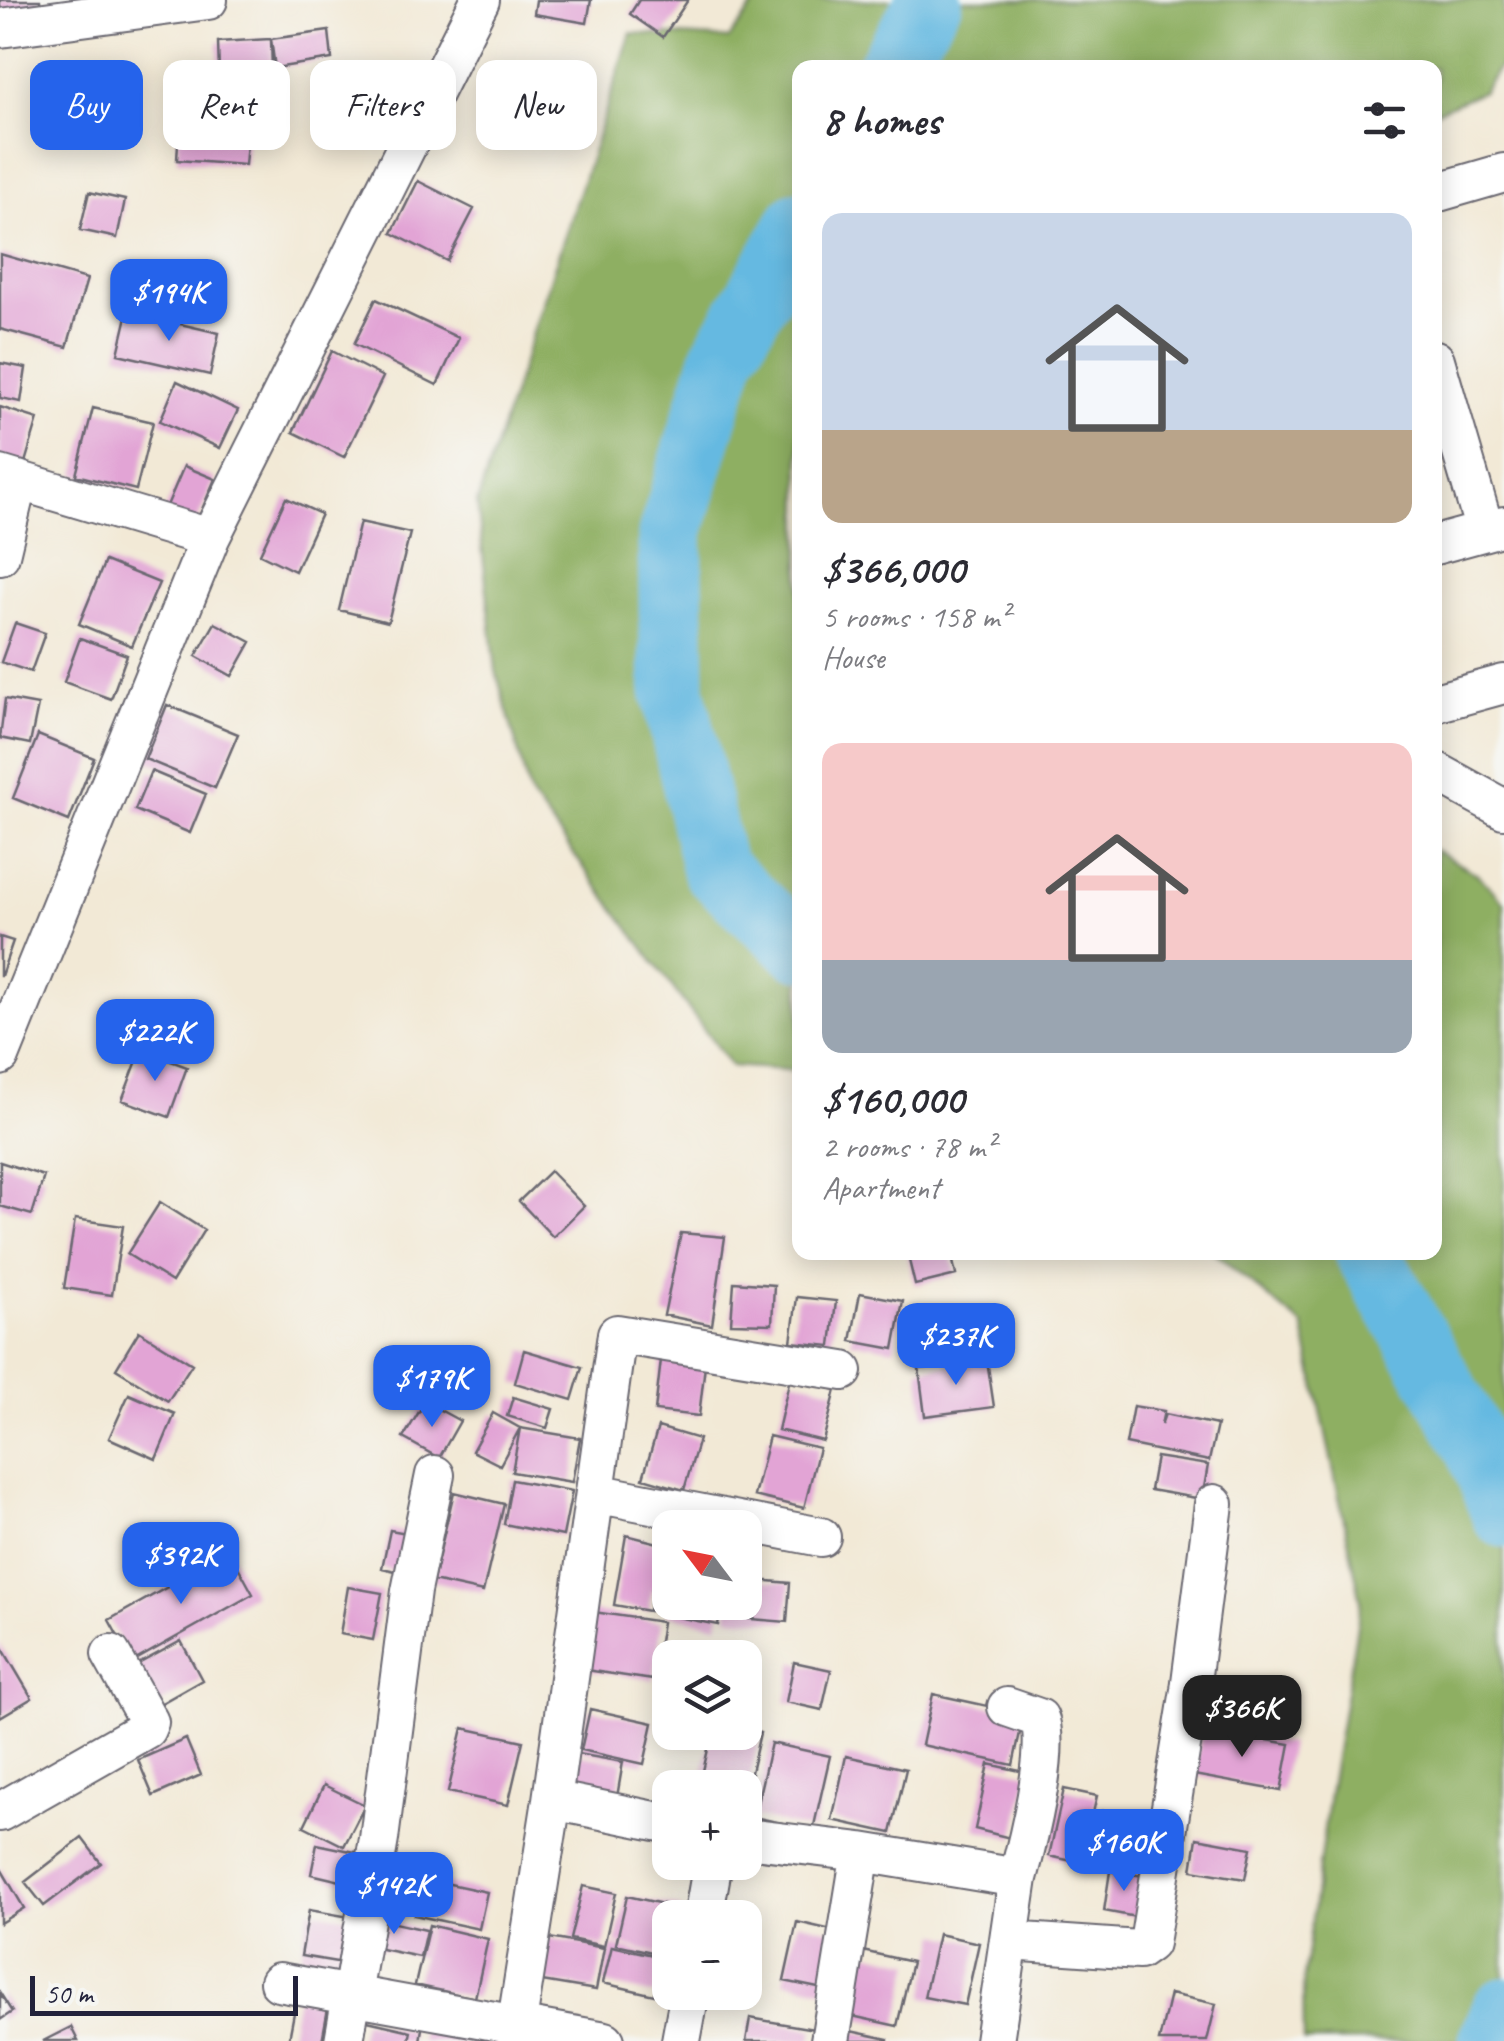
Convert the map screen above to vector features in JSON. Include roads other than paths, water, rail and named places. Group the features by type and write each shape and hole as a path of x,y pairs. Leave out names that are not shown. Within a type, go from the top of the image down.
{"street":[{"path":"0,28 208,0"},
{"path":"0,1056 210,538 480,0"},
{"path":"1442,191 1504,173"},
{"path":"1442,380 1494,528 1442,543"},
{"path":"0,556 9,477 210,538"},
{"path":"1442,701 1504,684"},
{"path":"1442,775 1504,809"},
{"path":"516,2032 617,1334 843,1372"},
{"path":"344,2041 379,1839 411,1591 435,1475"},
{"path":"595,1493 821,1538"},
{"path":"1009,1941 1139,1950 1150,1943 1190,1690 1214,1504"},
{"path":"0,1812 146,1729 149,1722 141,1704 111,1654"},
{"path":"994,2041 1018,1878 1043,1756 1044,1729 1039,1718 1008,1707"},
{"path":"552,1800 652,1820"},
{"path":"762,1840 1018,1878"},
{"path":"830,2041 861,1852"},
{"path":"279,1982 516,2032 605,2041"},
{"path":"681,2041 687,2010"}],"waterway":[{"path":"894,60 930,0"},
{"path":"792,237 724,355 670,535 673,690 714,869 792,941"},
{"path":"1372,1260 1478,1448 1504,1515"},
{"path":"1491,2041 1504,2010"}]}
